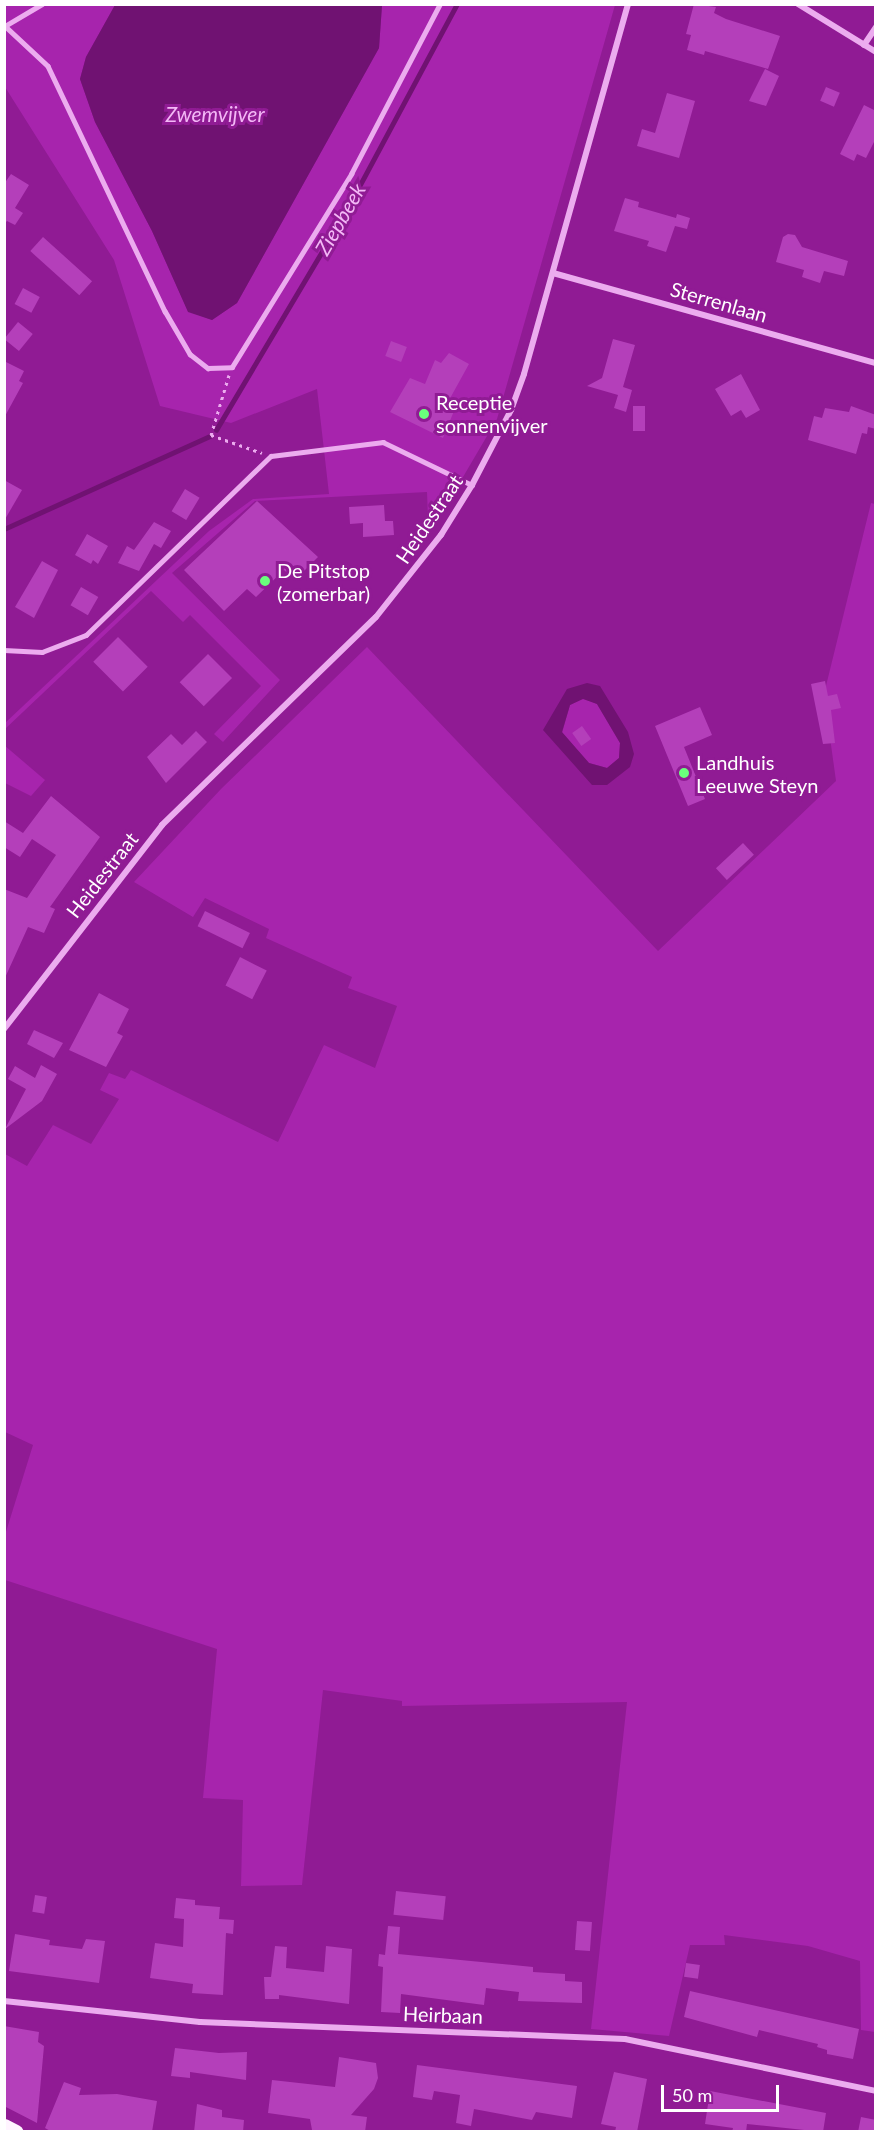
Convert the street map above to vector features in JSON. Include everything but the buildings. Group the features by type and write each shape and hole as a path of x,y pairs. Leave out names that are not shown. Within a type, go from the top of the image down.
{"main road":[{"path":"4,2126 16,2132"}],"street":[{"name":"Heidestraat","path":"4,1029 162,825 376,617 434,544 472,485 511,410 553,273 628,4"},
{"path":"798,4 876,52"},
{"path":"864,45 876,27"},
{"name":"Sterrenlaan","path":"553,273 876,363"},
{"name":"Heirbaan","path":"4,2001 200,2022 625,2039 876,2091"}],"lane":[{"path":"42,4 5,25 48,66 165,311 190,354 208,368 232,368 351,174 440,4"},
{"path":"4,650 42,652 86,635 271,456 383,442 472,485"}],"path":[{"path":"232,368 211,435 271,456"}],"shaded area":[{"path":"5,5 115,5 86,57 80,79 95,122 152,231 188,311 212,320 237,303 379,48 382,5 615,5 497,419 436,523 428,518 427,492 255,501 172,573 280,680 223,742 214,734 261,686 190,615 183,622 151,591 5,729 5,723 209,531 253,499 329,494 317,389 231,423 160,406 114,260 5,87"},
{"path":"871,503 875,504 875,2032 861,2030 860,1961 808,1946 724,1935 725,1945 690,1945 669,2036 591,2029 627,1702 402,1706 402,1701 323,1690 302,1885 241,1886 243,1800 203,1798 217,1649 5,1580 5,1535 33,1445 5,1432 5,1154 27,1166 53,1125 91,1144 119,1099 100,1090 109,1073 125,1079 131,1070 278,1142 324,1045 375,1068 397,1006 348,988 352,977 266,938 269,929 205,898 193,917 134,882 221,789 367,647 658,951 836,781 824,694"},
{"path":"583,698 597,704 620,743 619,758 607,768 589,763 562,733 570,705"},
{"path":"4,745 45,780 31,796 5,783"}],"water":[{"name":"Zwemvijver","path":"115,5 382,5 379,48 237,303 212,320 188,312 152,231 95,122 80,79 86,57"},
{"path":"587,683 600,686 628,732 634,754 630,767 607,785 592,785 543,730 567,689","holes":["583,699 597,704 620,743 619,758 607,768 589,763 562,732 570,705"]}],"waterway":[{"name":"Ziepbeek","path":"216,430 347,209 457,4"},
{"name":"Ziepbeek","path":"4,529 210,436"}],"place":[{"name":"Receptie sonnenvijver","path":"424,414"},
{"name":"De Pitstop (zomerbar)","path":"265,581"},
{"name":"Landhuis Leeuwe Steyn","path":"684,773"}]}
